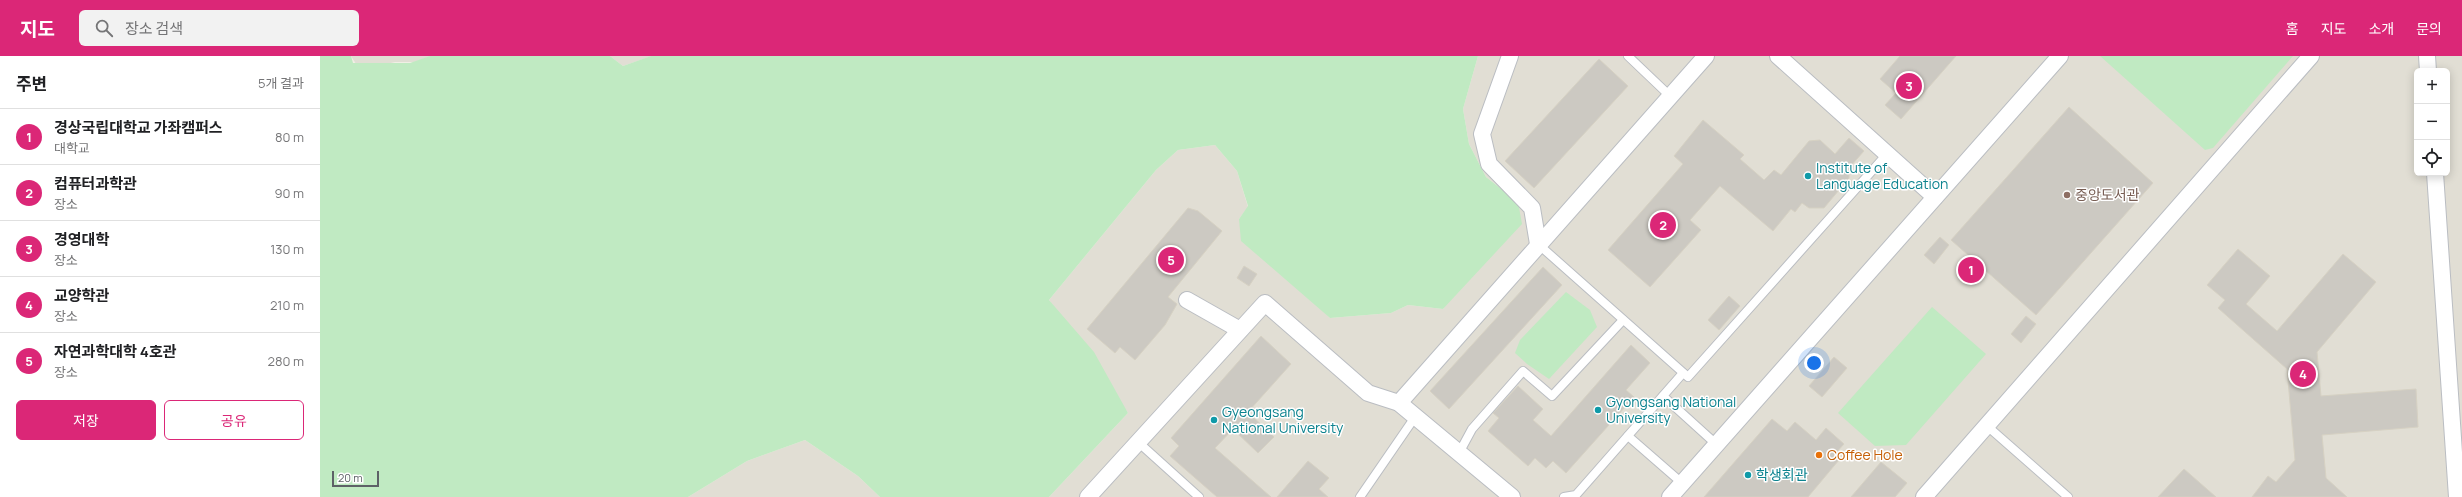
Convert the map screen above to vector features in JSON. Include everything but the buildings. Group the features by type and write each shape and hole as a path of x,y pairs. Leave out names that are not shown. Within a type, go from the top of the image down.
{"street":[{"path":"1510,56 1482,134 1489,164 1532,208 1538,244"},
{"path":"1399,403 1538,244 1706,56"},
{"path":"1778,56 1935,197"},
{"path":"1670,497 2060,56"},
{"path":"1924,497 2311,56"},
{"path":"2427,56 2428,68"},
{"path":"2434,176 2457,497"},
{"path":"1187,300 1240,330"},
{"path":"1088,497 1265,303 1368,393 1399,403 1512,497"}],"lane":[{"path":"1628,56 1670,96"},
{"path":"1538,244 1688,377 1887,154"},
{"path":"1459,453 1472,429 1523,371 1552,396 1623,320"},
{"path":"1564,497 1576,495 1683,373"},
{"path":"1663,396 1716,444"},
{"path":"1360,497 1415,417"},
{"path":"1986,425 2068,497"},
{"path":"1628,436 1682,483"},
{"path":"1138,442 1199,497"}],"shaded area":[{"path":"351,56 431,56 415,62 395,62 360,70"},
{"path":"610,56 652,56 623,66"},
{"path":"1478,56 2462,56 2462,497 1049,497 1128,413 1049,300 1156,170 1178,150 1215,145 1237,171 1248,207 1239,219 1330,318 1391,313 1408,305 1443,309 1518,202 1486,177 1469,144 1463,109"},
{"path":"805,440 858,476 880,497 688,497 747,461"}],"green space":[{"path":"320,56 351,56 353,63 410,63 430,56 610,56 623,66 651,56 1478,56 1463,109 1469,144 1486,177 1518,202 1522,224 1443,309 1408,305 1391,313 1330,318 1241,241 1239,219 1248,206 1237,171 1215,145 1178,150 1156,170 1049,300 1094,352 1128,413 1049,497 880,497 858,476 805,440 747,461 688,497 320,497"},
{"path":"2100,56 2293,56 2213,148 2205,150"},
{"path":"1566,292 1590,310 1597,327 1549,379 1527,364 1515,353 1520,340"},
{"path":"1932,307 1986,354 1906,445 1875,446 1838,413"}],"place":[{"name":"경영대학","path":"1909,86"},
{"name":"Institute of Language Education","path":"1808,176"},
{"name":"중앙도서관","path":"2067,195"},
{"name":"컴퓨터과학관","path":"1663,225"},
{"name":"자연과학대학 4호관","path":"1171,260"},
{"name":"경상국립대학교 가좌캠퍼스","path":"1971,270"},
{"name":"교양학관","path":"2303,374"},
{"name":"Gyongsang National University","path":"1598,410"},
{"name":"Gyeongsang National University","path":"1214,420"},
{"name":"Coffee Hole","path":"1819,455"},
{"name":"학생회관","path":"1748,475"}]}
